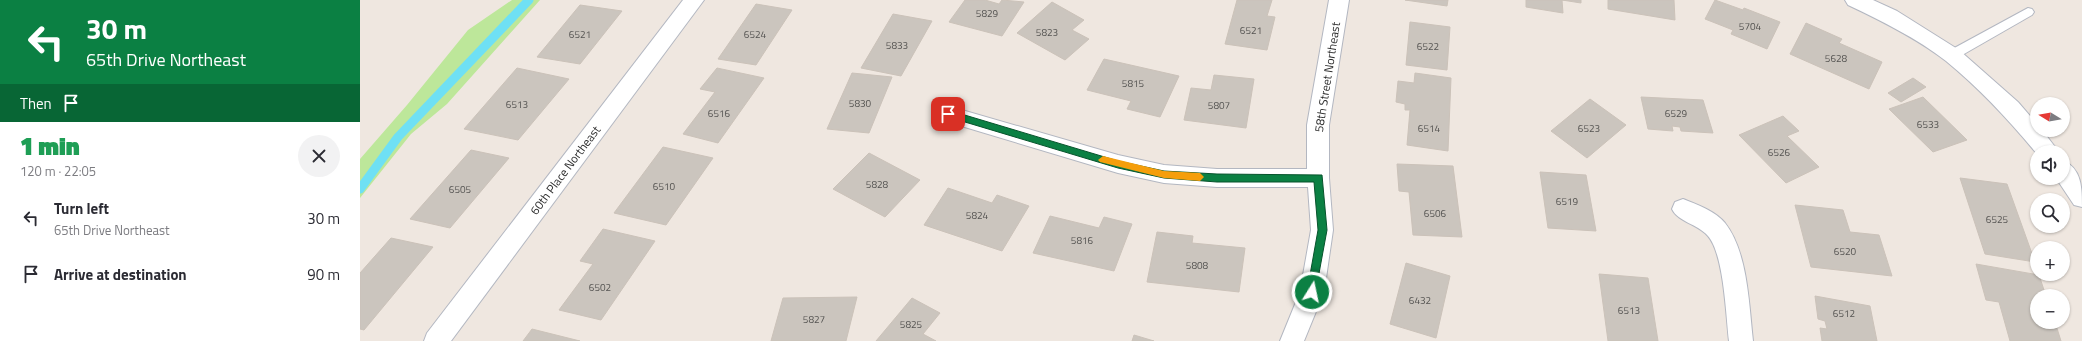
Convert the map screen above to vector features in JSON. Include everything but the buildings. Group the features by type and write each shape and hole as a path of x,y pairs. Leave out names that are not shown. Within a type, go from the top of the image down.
{"street":[{"name":"60th Place Northeast","path":"436,341 694,0"},
{"name":"58th Street Northeast","path":"1292,341 1312,292 1322,230 1318,178 1318,125 1339,0"},
{"path":"1855,0 1890,16 1952,55 2011,108 2042,145"},
{"path":"948,114 1118,164 1164,174 1217,178 1318,178"},
{"path":"2070,180 2082,198"},
{"path":"1683,209 1702,217 1718,231 1730,260 1741,341"}],"lane":[{"path":"1952,55 2028,12"}],"green space":[{"path":"512,0 540,0 447,104 411,134 360,198 360,159 407,105 468,30"}],"waterway":[{"path":"360,189 398,137 529,0"}],"slow traffic":[{"path":"1103,160 1164,174 1200,177"}],"route":[{"path":"948,114 1118,164 1164,174 1217,178 1318,178 1322,230 1312,292"}]}
